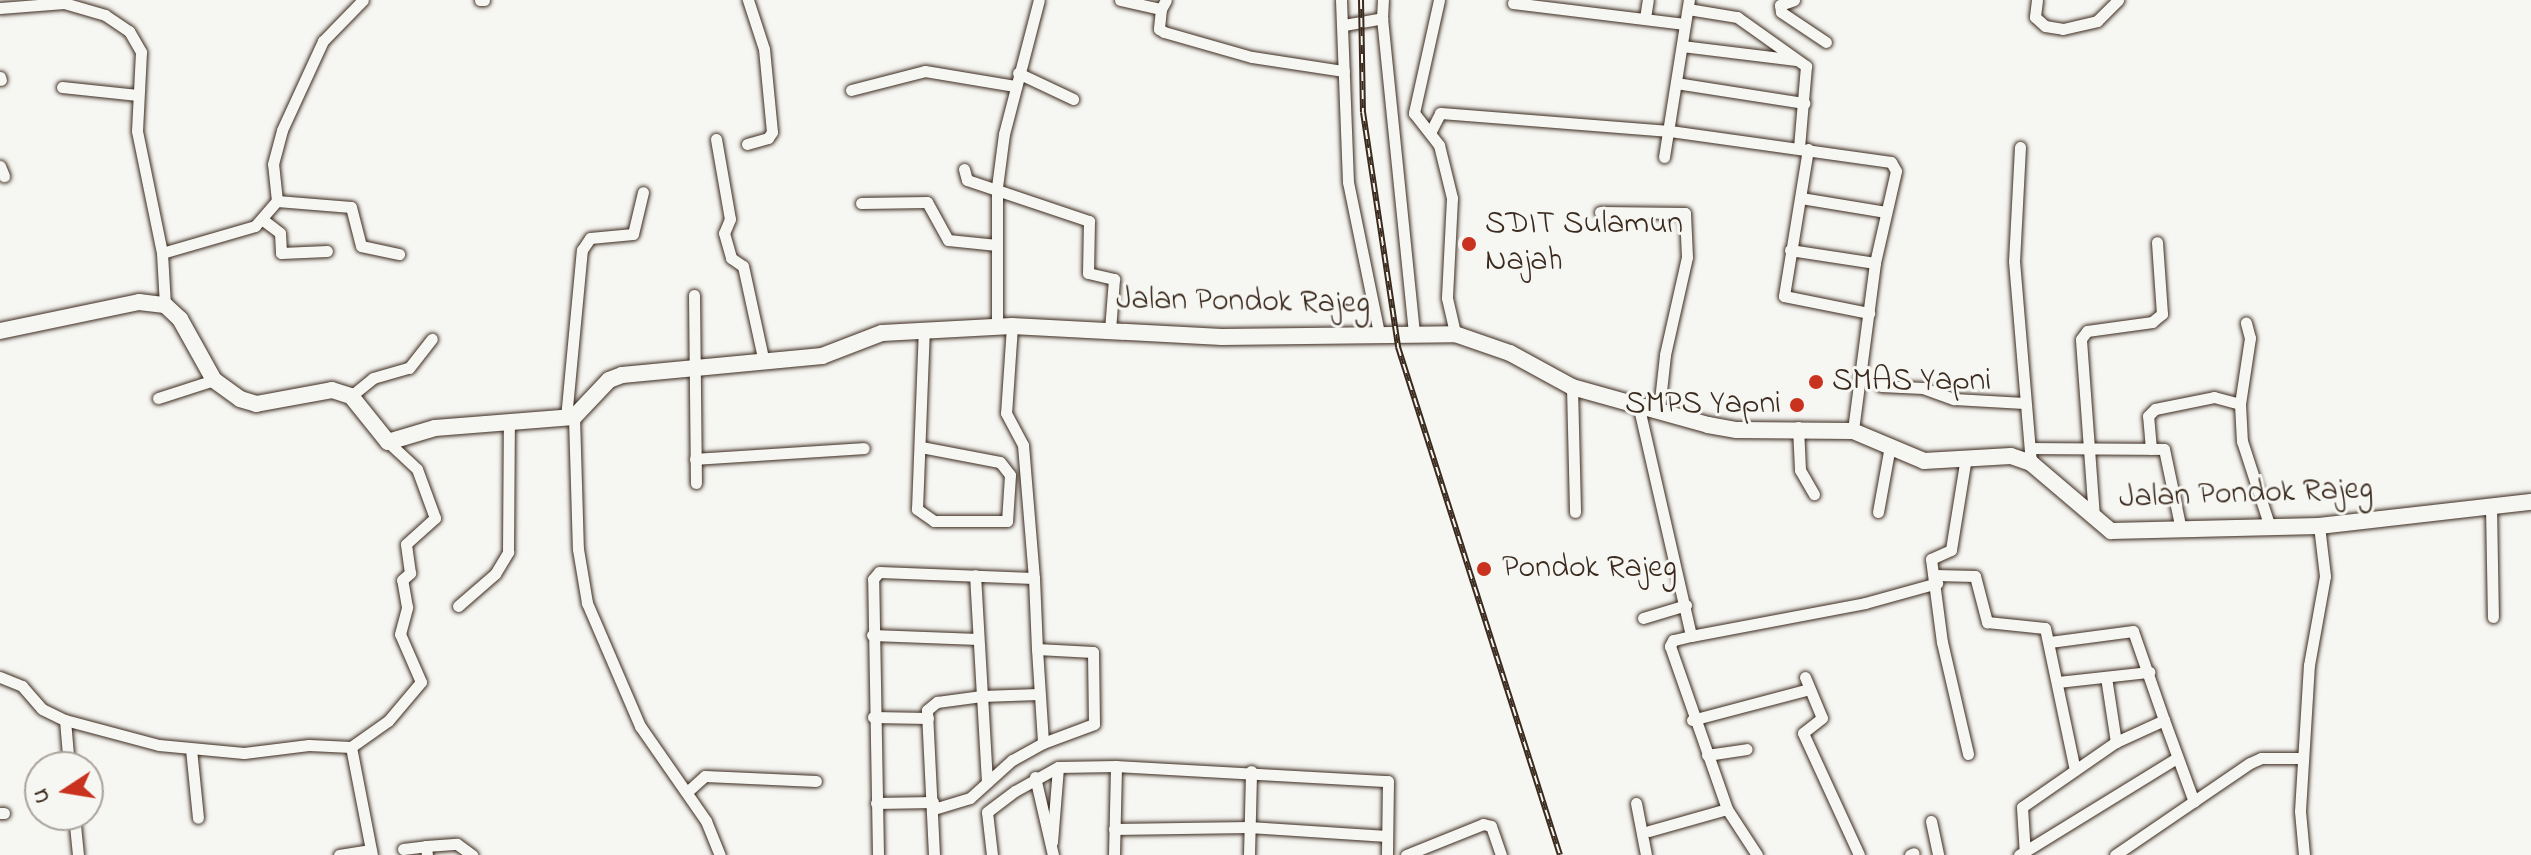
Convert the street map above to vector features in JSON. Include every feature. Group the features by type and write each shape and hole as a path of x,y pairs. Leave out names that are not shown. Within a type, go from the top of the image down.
{"main road":[{"path":"0,331 139,302 165,305 180,319 214,380 256,404 332,390 351,396 388,442 435,428 570,417"},
{"name":"Jalan Pondok Rajeg","path":"570,417 609,380 691,366 763,358 822,356 882,333 1005,326 1222,337 1414,332 1455,334 1510,353 1572,387 1737,430 1798,427 1853,431 1924,461 2031,456 2094,522 2122,533 2319,526 2531,502"}],"street":[{"path":"162,253 263,220 277,201 273,164 282,130 323,41 363,0"},
{"path":"747,144 768,138 772,132 764,49 748,0"},
{"path":"1039,0 1017,80 997,187 997,245 1005,326 1006,413 1023,445 1043,743"},
{"path":"1120,0 1164,5 1159,29 1164,32 1252,57 1344,71"},
{"path":"1341,0 1348,182 1379,333"},
{"path":"1383,0 1382,18 1414,332"},
{"path":"1439,0 1414,113 1431,131 1452,198 1447,298 1455,334"},
{"path":"1608,14 1609,0"},
{"path":"1645,18 1648,0"},
{"path":"1794,0 1780,5 1781,12 1826,42"},
{"path":"2037,0 2035,17 2045,26 2063,29 2097,21 2118,0"},
{"path":"0,8 64,2 105,15 129,31 141,52 138,95 141,161 162,253 165,305"},
{"path":"1513,3 1569,5 1608,14 1685,24"},
{"path":"1664,157 1688,4 1737,17 1800,61 1808,79 1804,103 1801,198 1784,296 1869,313"},
{"path":"1344,25 1382,18"},
{"path":"1682,46 1800,61"},
{"path":"851,90 925,71 1017,80 1073,99"},
{"path":"1676,83 1804,103"},
{"path":"62,87 138,95"},
{"path":"1431,131 1440,113 1670,131 1891,162 1896,171 1875,263 1853,431"},
{"path":"716,139 730,219 724,233 731,258 743,266 763,358"},
{"path":"2020,147 2014,261 2031,456 2151,449 2168,452 2181,530"},
{"path":"964,169 967,180 997,187 1089,221 1088,273 1114,279 1110,330"},
{"path":"643,192 633,234 590,238 582,250 570,417 578,549 587,603 640,726 687,792 720,855"},
{"path":"1801,198 1886,212"},
{"path":"277,201 351,207 361,246 399,254"},
{"path":"861,203 927,202 948,240 997,245"},
{"path":"1600,212 1685,213 1687,257 1665,355 1659,409"},
{"path":"263,220 280,233 281,253 327,251"},
{"path":"2094,522 2081,339 2087,331 2152,322 2162,314 2157,242"},
{"path":"1790,250 1875,263"},
{"path":"694,295 691,366 696,483"},
{"path":"2246,323 2250,338 2240,404 2242,441 2270,527"},
{"path":"921,447 1000,462 1010,475 1007,521 934,521 921,515 916,501 921,447 924,330"},
{"path":"351,396 373,378 409,368 432,339"},
{"path":"158,398 214,380"},
{"path":"1881,386 1923,388 1954,399 2024,403"},
{"path":"1572,387 1575,512"},
{"path":"2151,449 2148,416 2155,409 2214,397 2240,404"},
{"path":"1638,404 1691,636"},
{"path":"458,606 495,574 508,552 509,421"},
{"path":"1798,427 1800,470 1814,494"},
{"path":"0,677 22,686 42,709 65,720 191,749 244,753 309,745 351,747 388,721 421,682 400,634 407,607 402,580 410,573 406,544 435,518 417,469 388,442"},
{"path":"1878,512 1890,446"},
{"path":"695,459 864,448"},
{"path":"1966,457 1951,550 1933,555 1942,642 1968,754"},
{"path":"2491,506 2493,617"},
{"path":"2304,855 2299,761 2309,665 2324,596 2319,526"},
{"path":"878,855 873,717 873,579 879,572 1034,578"},
{"path":"1757,855 1727,809 1692,720 1670,646 1673,640 1805,615 1836,604 1865,603 1936,579 1971,573 1984,620 2043,626 2050,642 2075,770"},
{"path":"975,575 987,782"},
{"path":"1643,618 1686,605"},
{"path":"2050,642 2133,631 2149,672 2175,759 2194,802"},
{"path":"872,635 978,639"},
{"path":"876,803 934,806 970,798 987,782 1043,743 1094,724 1093,652 1037,649"},
{"path":"2058,682 2149,672"},
{"path":"2106,677 2116,742"},
{"path":"1692,720 1807,683 1822,718 1803,733 1859,855"},
{"path":"934,855 929,705 982,696 1038,694"},
{"path":"873,717 928,718"},
{"path":"65,720 68,751"},
{"path":"2164,720 2116,742 2019,811 2023,854 2175,759"},
{"path":"339,855 372,853 351,747"},
{"path":"191,749 198,818"},
{"path":"1707,755 1747,749"},
{"path":"2115,855 2250,763 2299,761"},
{"path":"1114,855 1116,766"},
{"path":"992,855 987,812 1035,777 1058,767 1116,766 1251,771 1388,781 1387,855"},
{"path":"1052,850 1058,767"},
{"path":"1249,855 1251,771"},
{"path":"687,792 705,776 816,781"},
{"path":"1035,777 1052,850"},
{"path":"1636,803 1646,855"},
{"path":"1649,831 1727,809"},
{"path":"1931,821 1938,855"},
{"path":"1406,855 1483,824 1493,830 1501,855"},
{"path":"1114,829 1249,827 1387,836"},
{"path":"76,831 78,855"},
{"path":"403,849 427,850 457,844 472,855"}],"railway":[{"path":"1361,0 1363,112 1398,347 1560,855"}],"place":[{"name":"SDIT Sulamun Najah","path":"1469,244"},
{"name":"SMAS Yapni","path":"1816,382"},
{"name":"SMPS Yapni","path":"1797,405"},
{"name":"Pondok Rajeg","path":"1484,569"}]}
